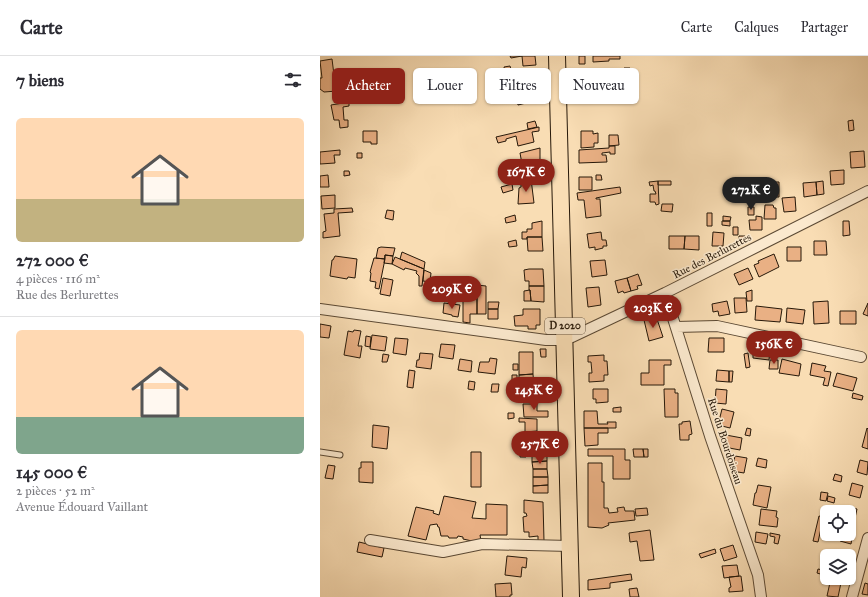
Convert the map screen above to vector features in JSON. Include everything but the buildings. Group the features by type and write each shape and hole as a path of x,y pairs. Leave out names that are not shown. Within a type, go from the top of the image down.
{"main road":[{"name":"D 2020","path":"557,56 572,597"}],"street":[{"name":"Rue des Berlurettes","path":"320,309 546,340 565,339 665,293 868,191"},
{"name":"Rue du Bourdoiseau","path":"665,293 710,436 758,575 761,597"},
{"path":"676,327 717,326 861,357"},
{"path":"852,597 868,538"},
{"path":"370,540 443,552 482,544 570,546"}],"lane":[{"path":"320,452 340,455"}]}
